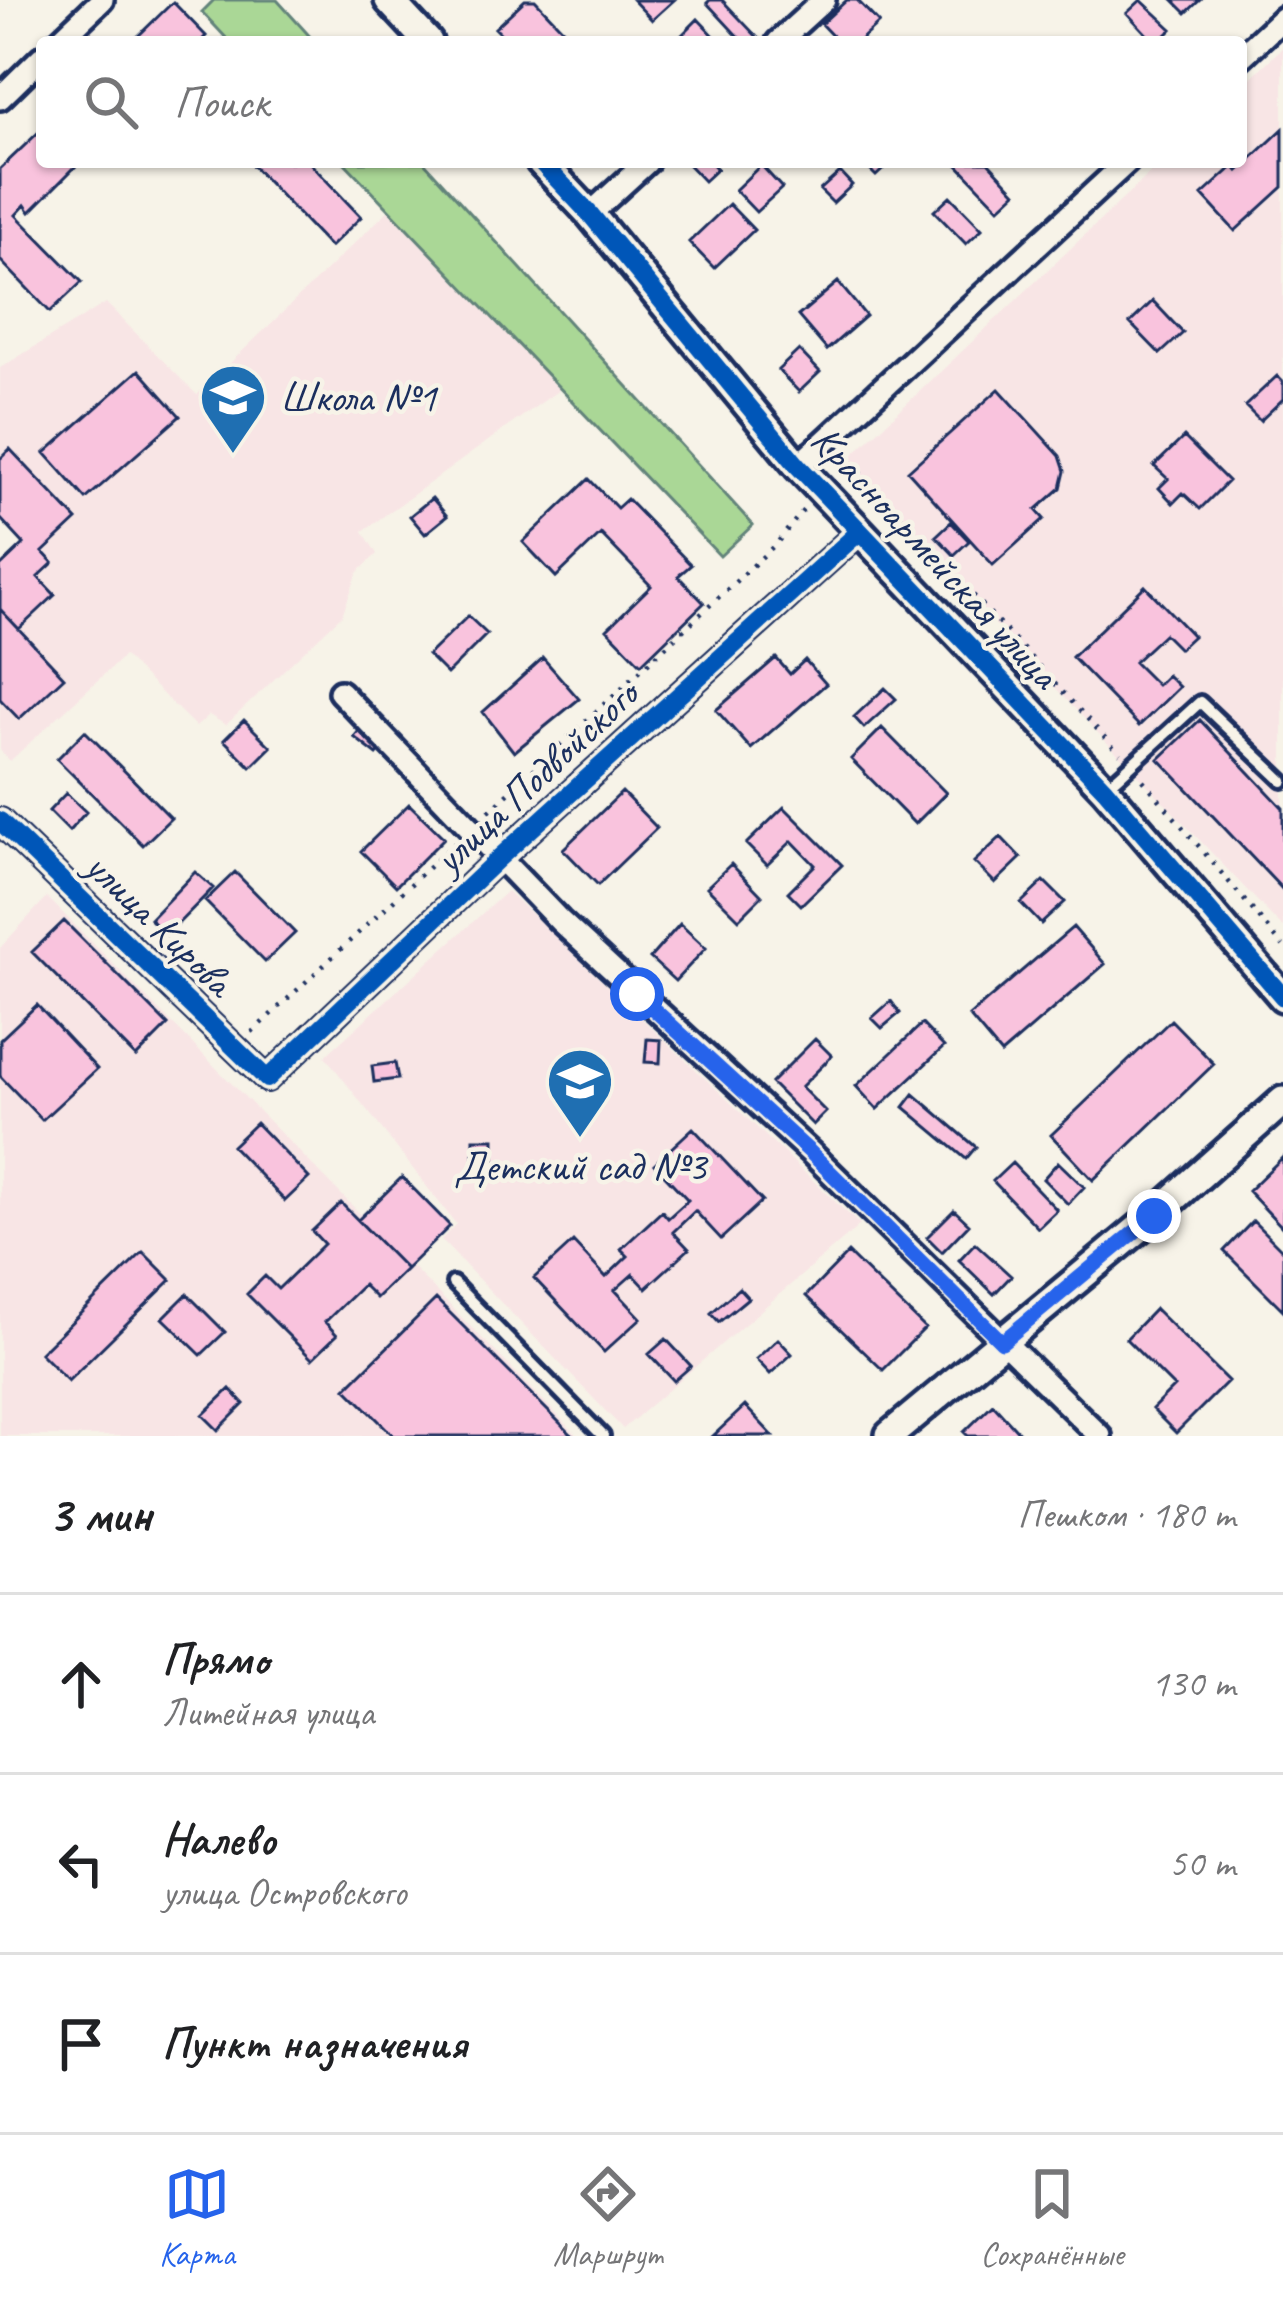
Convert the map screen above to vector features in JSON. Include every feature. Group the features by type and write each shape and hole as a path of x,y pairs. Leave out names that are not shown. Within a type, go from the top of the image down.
{"street":[{"path":"64,36 101,0"},
{"path":"389,0 422,36"},
{"path":"785,36 824,0"},
{"path":"1247,51 1283,18"},
{"path":"0,98 36,63"},
{"name":"Красноармейская улица","path":"547,168 857,533 1105,789 1283,997"},
{"path":"590,214 640,168"},
{"path":"798,466 1121,168"},
{"name":"улица Подвойского","path":"267,1079 499,858 857,533"},
{"path":"340,692 621,979 810,1152 1100,1436"},
{"name":"улица Кирова","path":"0,821 267,1079"},
{"path":"890,1436 1154,1216 1283,1101"}],"lane":[{"path":"1105,789 1200,702 1283,781"},
{"path":"453,1283 603,1436"}],"path":[{"path":"248,1036 776,544 843,454 1131,765 1283,946"}],"shaded area":[{"path":"1283,47 1283,928 843,464 1156,168 1247,168 1247,81"},
{"name":"Школа №1","path":"391,208 563,387 363,531 377,554 358,572 342,615 226,725 209,715 196,727 124,656 10,761 0,750 0,567 24,544 0,518 0,368 106,303 197,395"},
{"name":"Детский сад №3","path":"507,891 860,1225 623,1429 441,1240 456,1224 325,1056"},
{"path":"47,897 578,1436 0,1436 0,948"}],"green space":[{"path":"214,0 277,0 310,36 224,36 202,12"},
{"path":"350,168 429,168 753,525 720,556"}],"building":[{"path":"525,0 535,0 569,36 503,36 495,28"},
{"path":"633,0 674,0 652,20"},
{"path":"722,0 756,36 737,36 707,3"},
{"path":"847,0 857,0 879,23 865,36 832,36 821,24"},
{"path":"1141,0 1172,29 1165,36 1148,36 1127,13"},
{"path":"1173,0 1200,0 1186,13"},
{"path":"173,2 206,36 138,36"},
{"path":"698,19 714,36 683,36"},
{"path":"1283,129 1283,187 1235,231 1202,195 1232,168 1247,168 1247,163"},
{"path":"36,135 36,168 74,168 30,212 25,205 16,215 82,282 50,312 0,260 0,169"},
{"path":"255,168 315,168 361,217 330,247"},
{"path":"692,168 716,168 704,181"},
{"path":"758,168 764,168 782,188 756,212 735,190"},
{"path":"961,168 994,168 1016,192 999,208"},
{"path":"840,172 852,185 833,203 820,190"},
{"path":"950,196 982,229 966,244 934,211"},
{"path":"729,204 754,230 714,268 689,242"},
{"path":"838,282 866,316 827,350 798,316"},
{"path":"1153,301 1183,333 1160,354 1130,323"},
{"path":"799,350 820,372 799,392 778,370"},
{"path":"139,370 180,416 86,499 45,453"},
{"path":"1277,376 1283,382 1283,399 1260,421 1245,406"},
{"path":"999,389 1060,456 1065,471 1061,488 1036,510 1044,519 993,565 908,471"},
{"path":"1184,437 1228,481 1200,509 1183,493 1173,503 1159,488 1168,479 1154,466"},
{"path":"10,449 77,520 43,552 53,563 38,577 55,595 19,629 0,609 0,567 24,544 0,518 0,459"},
{"path":"589,479 617,508 627,499 691,565 678,576 704,603 641,664 607,629 651,586 601,534 556,577 523,542"},
{"path":"432,498 447,516 425,534 410,516"},
{"path":"951,522 969,541 954,555 936,536"},
{"path":"1145,586 1193,636 1179,649 1164,634 1134,662 1157,685 1167,675 1179,687 1139,726 1072,657"},
{"path":"0,609 64,677 19,719 0,699"},
{"path":"468,616 487,634 447,674 428,655"},
{"path":"543,658 579,699 514,752 483,712"},
{"path":"776,658 790,674 805,660 826,684 751,749 716,710"},
{"path":"885,688 896,699 864,728 854,717"},
{"path":"244,720 271,747 251,767 224,740"},
{"path":"1200,720 1283,808 1283,890 1159,759"},
{"path":"362,727 385,745 377,755 354,737"},
{"path":"882,728 946,793 915,824 851,759"},
{"path":"85,731 171,818 143,845 57,759"},
{"path":"622,792 657,828 598,885 563,849"},
{"path":"66,793 86,812 69,831 49,811"},
{"path":"409,804 444,838 396,886 361,851"},
{"path":"784,807 842,865 801,905 788,892 815,865 792,841 767,865 746,844"},
{"path":"1001,837 1021,858 995,883 974,862"},
{"path":"731,864 762,896 739,919 707,887"},
{"path":"195,872 213,888 167,935 150,919"},
{"path":"235,872 295,933 265,962 205,901"},
{"path":"1044,881 1065,902 1041,924 1021,903"},
{"path":"64,921 168,1025 136,1057 32,952"},
{"path":"680,924 706,948 675,981 650,958"},
{"path":"1073,927 1105,964 1001,1054 969,1016"},
{"path":"891,1001 900,1013 882,1028 872,1018"},
{"path":"37,1005 97,1069 42,1120 0,1076 0,1040"},
{"path":"1171,1020 1214,1064 1093,1180 1051,1135"},
{"path":"922,1024 944,1047 877,1109 856,1086"},
{"path":"647,1039 661,1040 660,1063 645,1062"},
{"path":"815,1039 832,1056 801,1087 826,1112 813,1125 771,1083"},
{"path":"395,1063 398,1079 374,1082 372,1066"},
{"path":"914,1094 976,1147 966,1159 904,1107"},
{"path":"256,1123 309,1178 285,1201 232,1146"},
{"path":"693,1128 762,1201 721,1239 695,1211 673,1232 689,1249 646,1288 633,1274 615,1290 641,1318 604,1352 534,1278 573,1242 606,1277 628,1256 621,1249 662,1211 668,1218 688,1200 654,1164"},
{"path":"474,1139 494,1139 494,1161 474,1161"},
{"path":"1283,1157 1283,1228 1248,1191"},
{"path":"1058,1162 1084,1187 1068,1204 1043,1179"},
{"path":"1012,1163 1057,1210 1038,1228 993,1181"},
{"path":"402,1177 450,1226 406,1269 358,1220"},
{"path":"341,1203 406,1269 376,1298 363,1285 325,1322 337,1335 312,1359 247,1294 265,1276 278,1289 324,1244 312,1231"},
{"path":"954,1210 969,1224 942,1252 927,1237"},
{"path":"1253,1221 1283,1251 1283,1310 1224,1251"},
{"path":"975,1243 1011,1276 994,1294 959,1260"},
{"path":"143,1252 171,1280 68,1381 40,1353"},
{"path":"848,1253 925,1328 883,1370 806,1296"},
{"path":"739,1288 748,1298 719,1322 711,1313"},
{"path":"187,1294 225,1332 201,1355 163,1318"},
{"path":"436,1299 573,1436 394,1436 346,1388"},
{"path":"1155,1309 1228,1381 1176,1433 1152,1409 1174,1387 1126,1339"},
{"path":"666,1339 691,1366 674,1381 649,1354"},
{"path":"778,1339 792,1354 770,1374 756,1359"},
{"path":"230,1389 244,1404 218,1430 203,1415"},
{"path":"993,1404 1022,1436 968,1436 964,1432"},
{"path":"745,1406 773,1436 713,1436"}],"cycle path":[{"path":"547,168 798,466 1105,789 1283,997"},
{"path":"0,821 267,1079 499,858 858,533"}],"place":[{"name":"Школа №1","path":"233,456"},
{"name":"Детский сад №3","path":"580,1140"}],"route":[{"path":"637,994 810,1152 1002,1342 1154,1216"}]}
